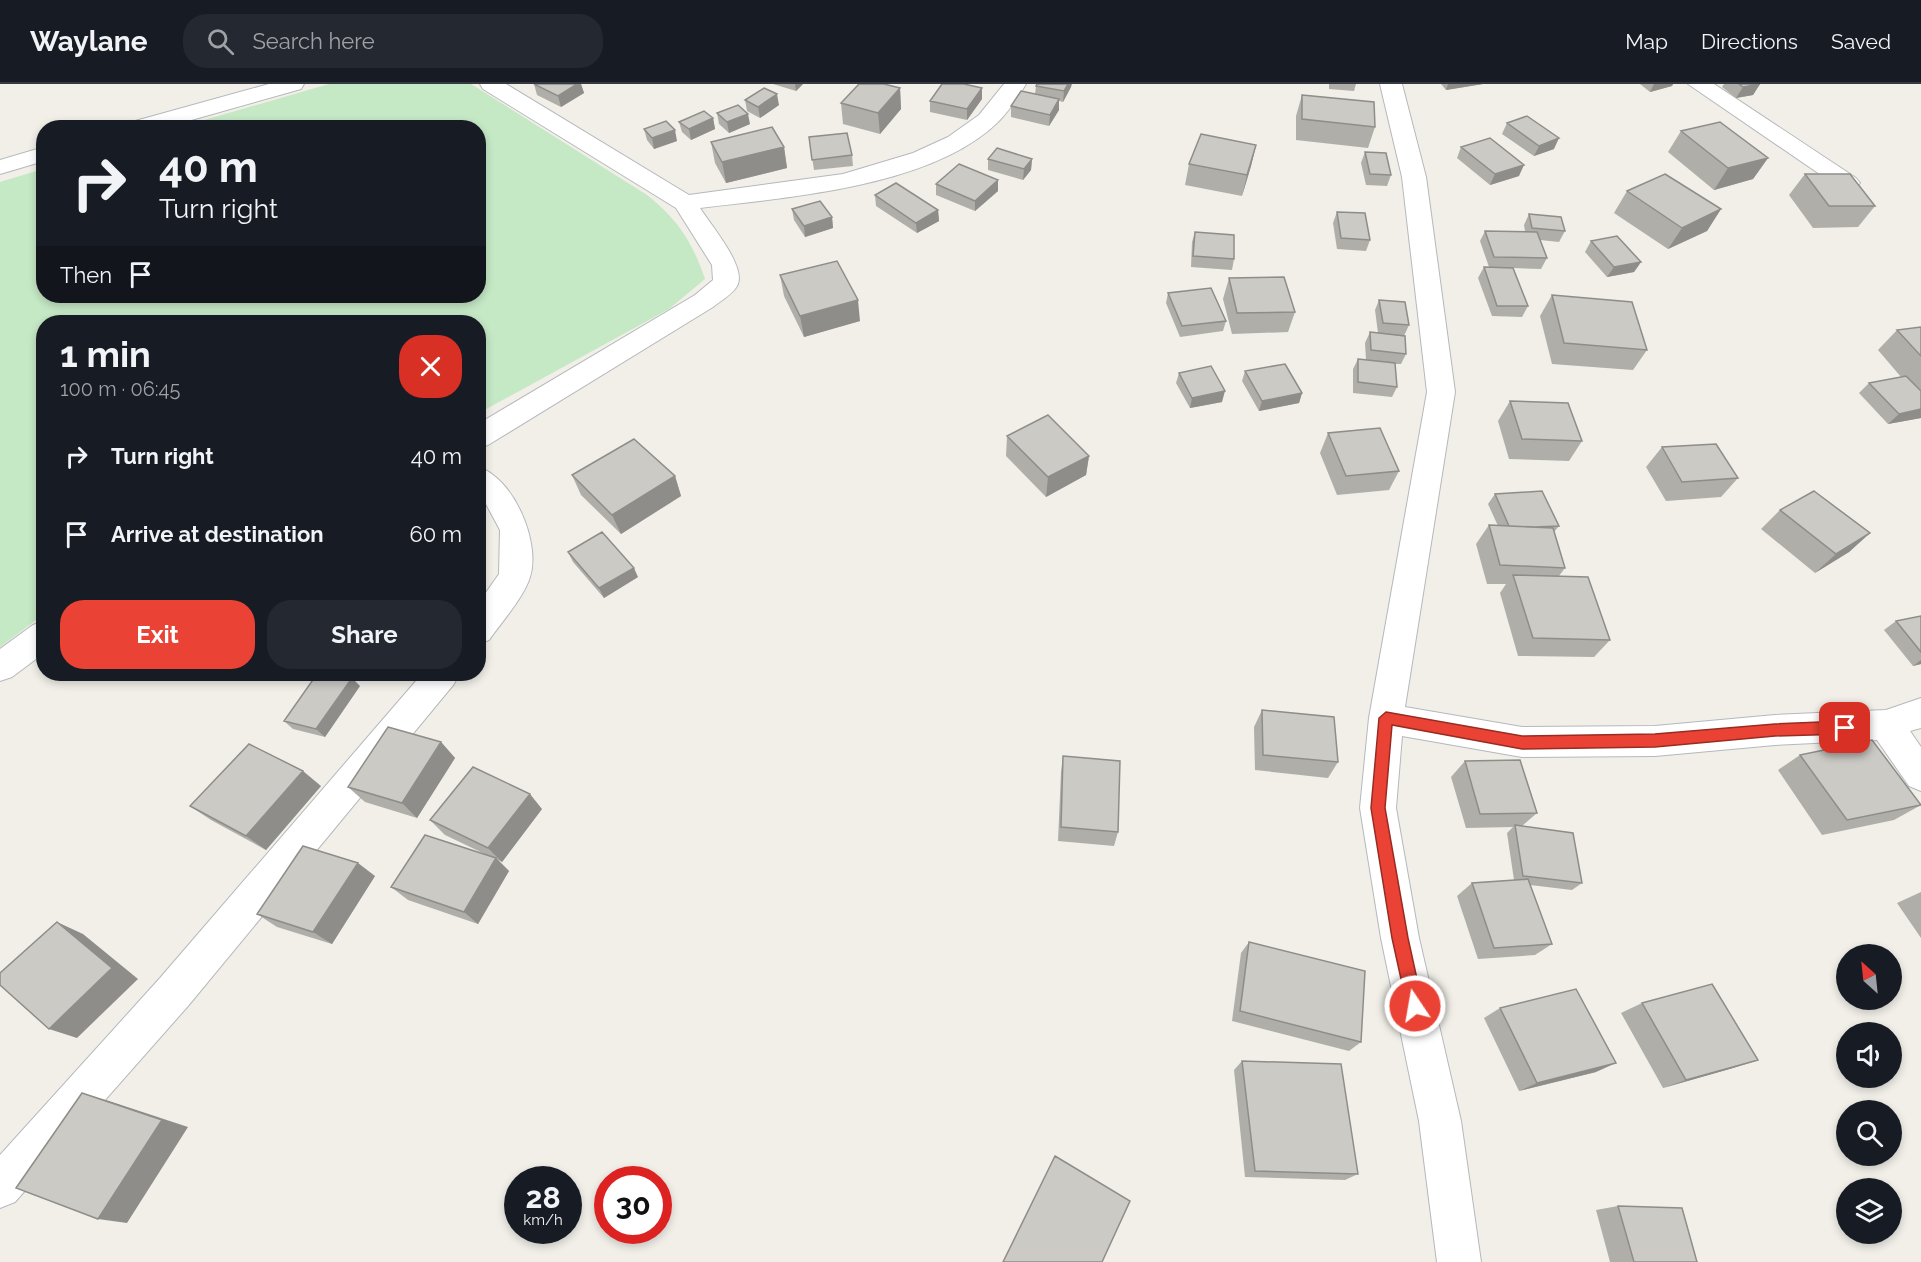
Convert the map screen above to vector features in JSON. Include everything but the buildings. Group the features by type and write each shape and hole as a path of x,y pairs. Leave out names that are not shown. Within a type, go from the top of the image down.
{"street":[{"path":"165,120 293,84"},
{"path":"486,433 704,301 726,283 724,265 685,203 491,84"},
{"path":"685,203 861,176 898,165 963,138 989,119 1015,84"},
{"path":"1391,84 1414,177 1441,392 1386,718 1378,808 1400,938 1440,1120 1459,1262"},
{"path":"1699,84 1848,183"},
{"path":"0,167 36,156"},
{"path":"486,486 497,496 515,530 515,576 486,619"},
{"path":"0,667 36,640"},
{"path":"0,1187 174,992 436,681"},
{"path":"1386,718 1522,742 1655,741 1775,730 1886,725 1921,713"},
{"path":"1886,725 1921,774"}],"green space":[{"path":"329,84 471,84 647,195 683,232 695,253 705,279 669,309 486,409 486,315 36,315 36,620 0,647 0,182 36,171 36,303 486,303 486,120 204,120"}],"route":[{"path":"1415,1006 1400,938 1378,808 1386,718 1522,742 1655,741 1775,730 1845,728"}]}
